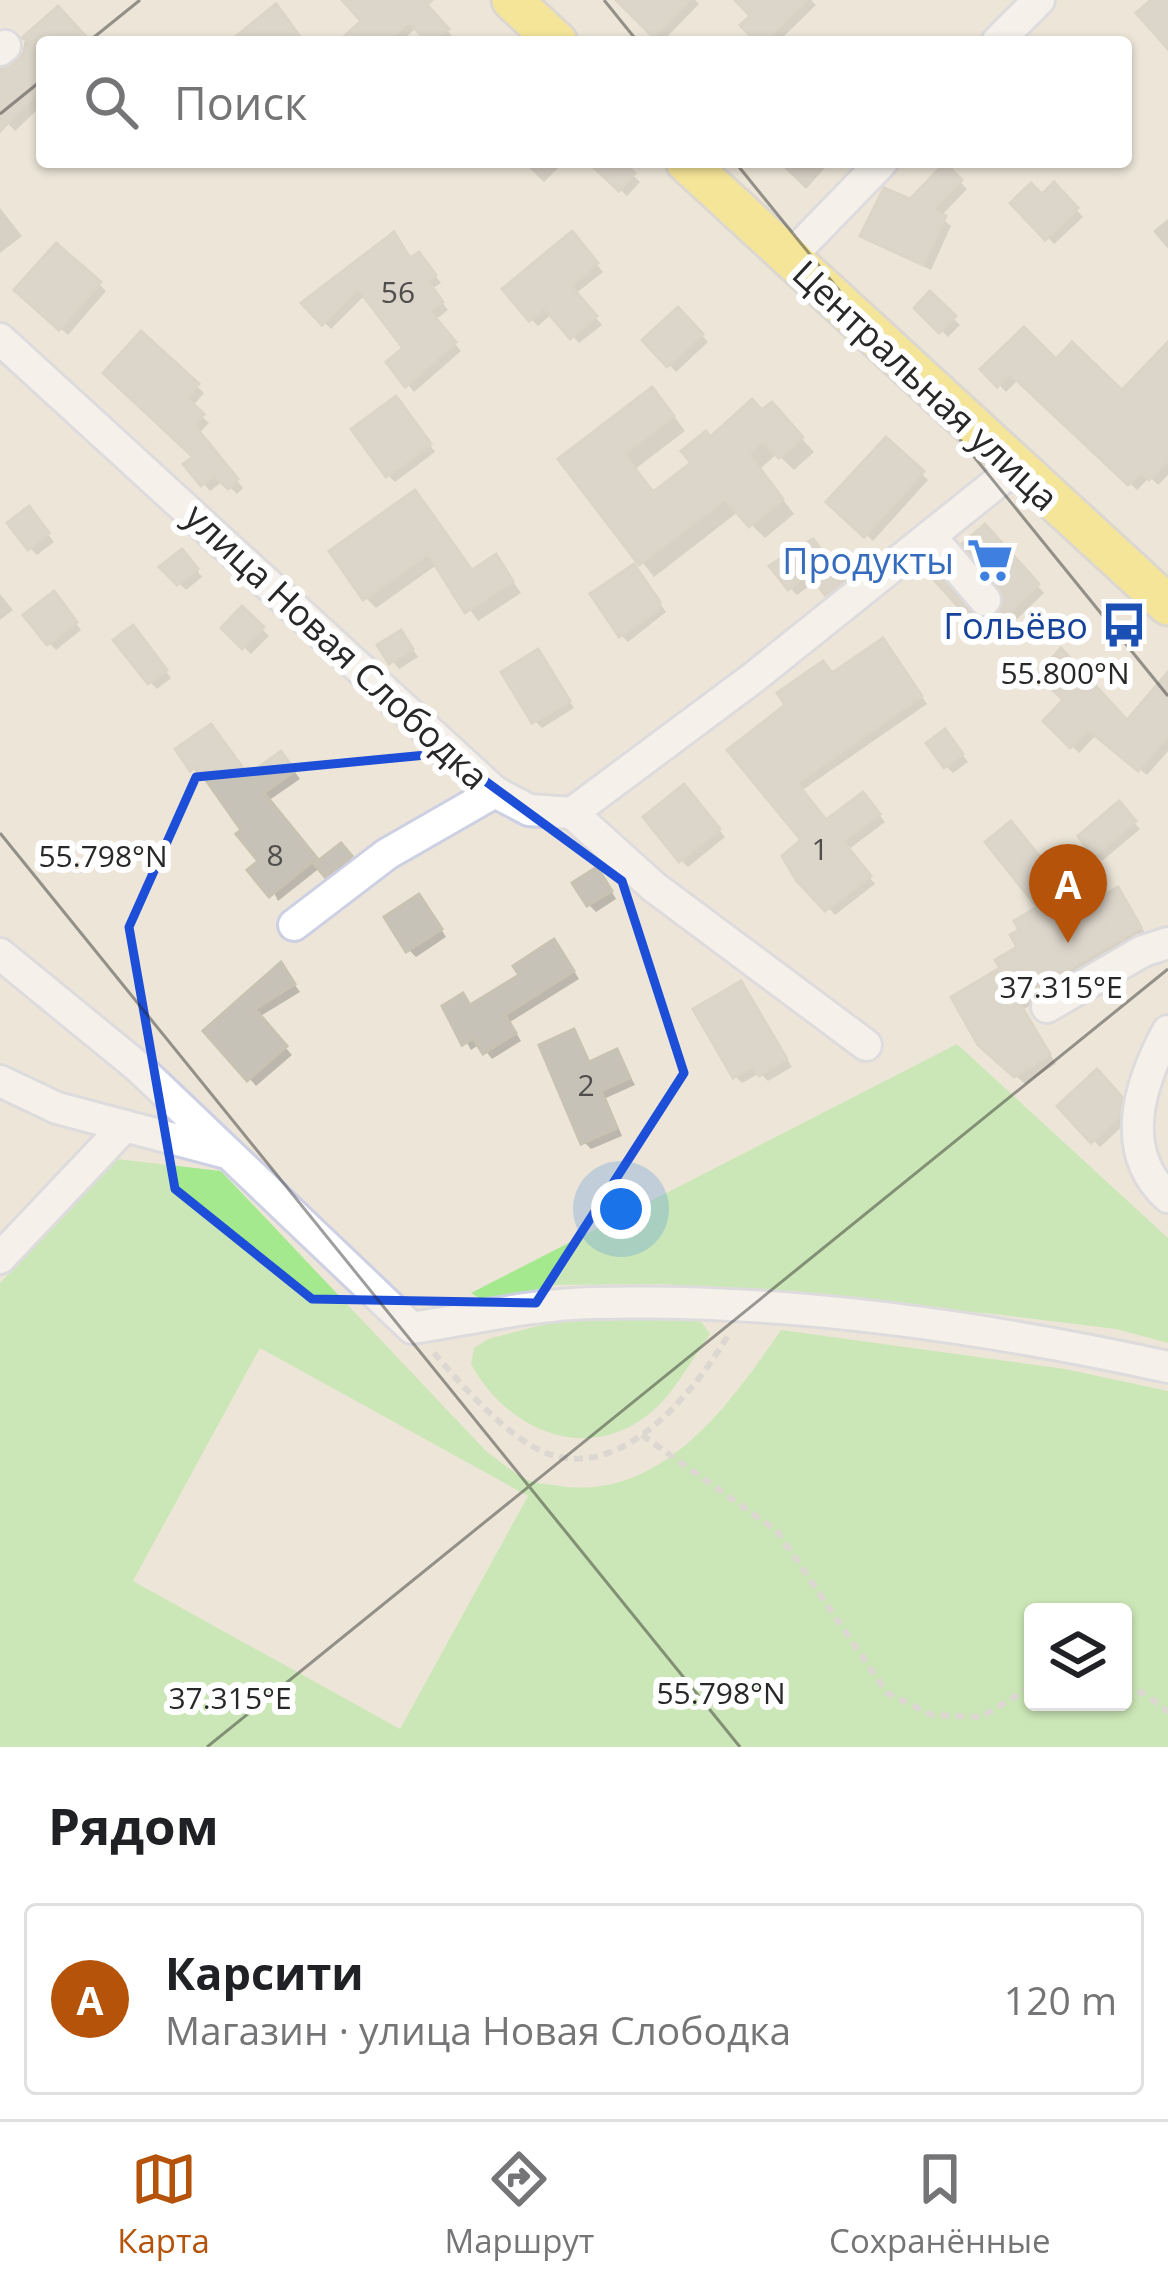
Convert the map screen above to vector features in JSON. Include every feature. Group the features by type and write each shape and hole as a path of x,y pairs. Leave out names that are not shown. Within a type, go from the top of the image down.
{"main road":[{"path":"512,0 551,36"},
{"name":"Центральная улица","path":"692,168 1168,605"}],"street":[{"path":"1004,36 1039,0"},
{"path":"789,258 876,168"},
{"name":"улица Новая Слободка","path":"0,339 495,792 529,810 572,813"},
{"path":"866,1045 654,887 572,813 1015,468"},
{"path":"930,536 985,600"},
{"path":"294,925 387,854 495,792"},
{"path":"1046,1007 1143,951 1168,943"},
{"path":"0,954 137,1066 412,1328 592,1303 743,1310 1030,1336 1168,1366"},
{"path":"1168,1031 1142,1092 1138,1133 1148,1179 1168,1197"},
{"path":"1,1082 57,1108 229,1154"},
{"path":"0,1258 125,1126"}],"path":[{"path":"412,1328 460,1382 529,1445 571,1457 621,1450 665,1418 714,1360 743,1310"},
{"path":"642,1435 777,1531 887,1693 932,1714 981,1718 1024,1691"},
{"path":"1132,1690 1168,1712"}],"highlighted area":[{"path":"447,753 622,881 684,1073 536,1303 312,1299 175,1189 129,927 196,777"}],"green space":[{"path":"957,1044 1168,1238 1168,1343 1116,1329 994,1314 664,1284 553,1285 488,1303 471,1293"},
{"path":"117,1159 221,1171 486,1451 537,1483 597,1487 661,1463 716,1416 781,1330 1065,1369 1168,1391 1168,1747 0,1747 0,1283","holes":["260,1348 528,1496 400,1729 133,1581"]},
{"path":"561,1320 700,1320 710,1334 662,1402 637,1422 611,1434 584,1438 532,1426 488,1389 471,1364 474,1348 488,1339"}],"building":[{"path":"342,0 432,0 427,5 449,29 437,36 422,36 409,22 394,36 345,36 361,21"},
{"path":"616,0 690,0 654,36"},
{"path":"735,0 807,0 770,36 750,36 740,25 750,16"},
{"path":"1151,0 1168,0 1168,49 1136,13"},
{"path":"276,4 300,36 236,36"},
{"path":"58,6 86,36 36,36 36,94 0,131 0,69 18,60 32,42 22,38"},
{"path":"594,168 630,168 635,173 619,191"},
{"path":"940,168 950,168 962,180 933,210 946,216 923,265 860,236 884,188 910,199"},
{"path":"1054,182 1078,208 1045,240 1010,203 1031,183 1042,194"},
{"path":"572,231 598,263 571,286 597,316 570,339 544,308 529,321 502,289"},
{"path":"394,232 410,258 419,252 436,275 428,281 443,302 430,311 456,342 405,387 386,362 403,348 358,289 322,325 301,303"},
{"path":"56,243 101,282 59,330 14,290"},
{"path":"930,291 956,316 939,333 914,308"},
{"path":"678,307 703,334 667,367 642,340"},
{"path":"1024,327 1056,359 1072,342 1122,390 1168,342 1168,461 1149,480 1141,473 1128,485 1010,374 997,387 980,369"},
{"path":"141,331 199,384 187,398 204,414 194,425 238,479 228,489 214,476 201,486 183,464 193,457 103,373"},
{"path":"652,387 674,416 624,454 653,492 691,463 681,451 706,431 710,437 752,399 762,410 772,402 803,437 779,458 762,442 749,454 783,499 749,527 725,499 639,565 558,459"},
{"path":"396,396 431,444 386,477 351,429"},
{"path":"886,437 924,471 864,537 826,502"},
{"path":"415,490 472,570 496,554 513,581 465,613 428,554 363,600 329,551"},
{"path":"29,506 49,533 28,550 7,523"},
{"path":"985,524 1039,584 985,637 929,574 933,570 977,618 998,614 1004,605 1000,588 962,544"},
{"path":"813,539 845,580 825,595 809,574 788,590 769,566"},
{"path":"182,549 198,569 177,585 159,567"},
{"path":"634,564 660,602 658,610 619,637 590,594"},
{"path":"54,591 77,622 47,645 23,615"},
{"path":"242,606 264,627 242,649 221,628"},
{"path":"133,625 167,670 148,684 113,640"},
{"path":"401,630 413,649 389,664 377,645"},
{"path":"883,638 922,696 797,783 826,820 863,792 880,814 843,841 871,876 825,911 796,880 782,856 801,840 727,750 785,705 777,693 823,661 832,673"},
{"path":"1061,648 1127,720 1168,672 1168,736 1138,771 1088,730 1070,748 1043,721 1063,700 1045,682 1054,674 1045,666"},
{"path":"538,649 570,701 532,723 501,672"},
{"path":"211,724 248,775 281,751 295,771 264,793 317,858 269,897 247,870 258,861 236,834 241,830 196,766 190,771 175,749"},
{"path":"945,729 963,754 944,768 926,743"},
{"path":"684,784 720,829 679,862 643,817"},
{"path":"1119,801 1136,821 1093,857 1078,836"},
{"path":"1011,821 1049,868 1073,914 1118,887 1141,927 1017,999 1050,1054 1014,1077 978,1045 951,997 1000,968 995,960 1017,947 1010,935 1019,930 1014,921 1037,907 985,842"},
{"path":"341,843 352,856 325,877 314,864"},
{"path":"597,867 612,891 587,906 572,883"},
{"path":"419,894 442,929 406,952 384,917"},
{"path":"554,939 574,971 505,1015 516,1033 483,1054 473,1038 462,1045 442,1006 463,993 470,1005 519,975 513,966"},
{"path":"281,962 295,984 255,1009 287,1046 247,1081 203,1031"},
{"path":"741,981 787,1059 759,1076 753,1066 733,1078 693,1009"},
{"path":"574,1029 589,1062 617,1049 630,1078 601,1091 617,1128 581,1144 539,1045"},
{"path":"1097,1069 1122,1097 1119,1117 1091,1143 1057,1106"}],"place":[{"name":"Продукты","path":"990,560"},
{"name":"Гольёво","path":"1124,625"},
{"name":"Карсити","path":"1068,943"}]}
